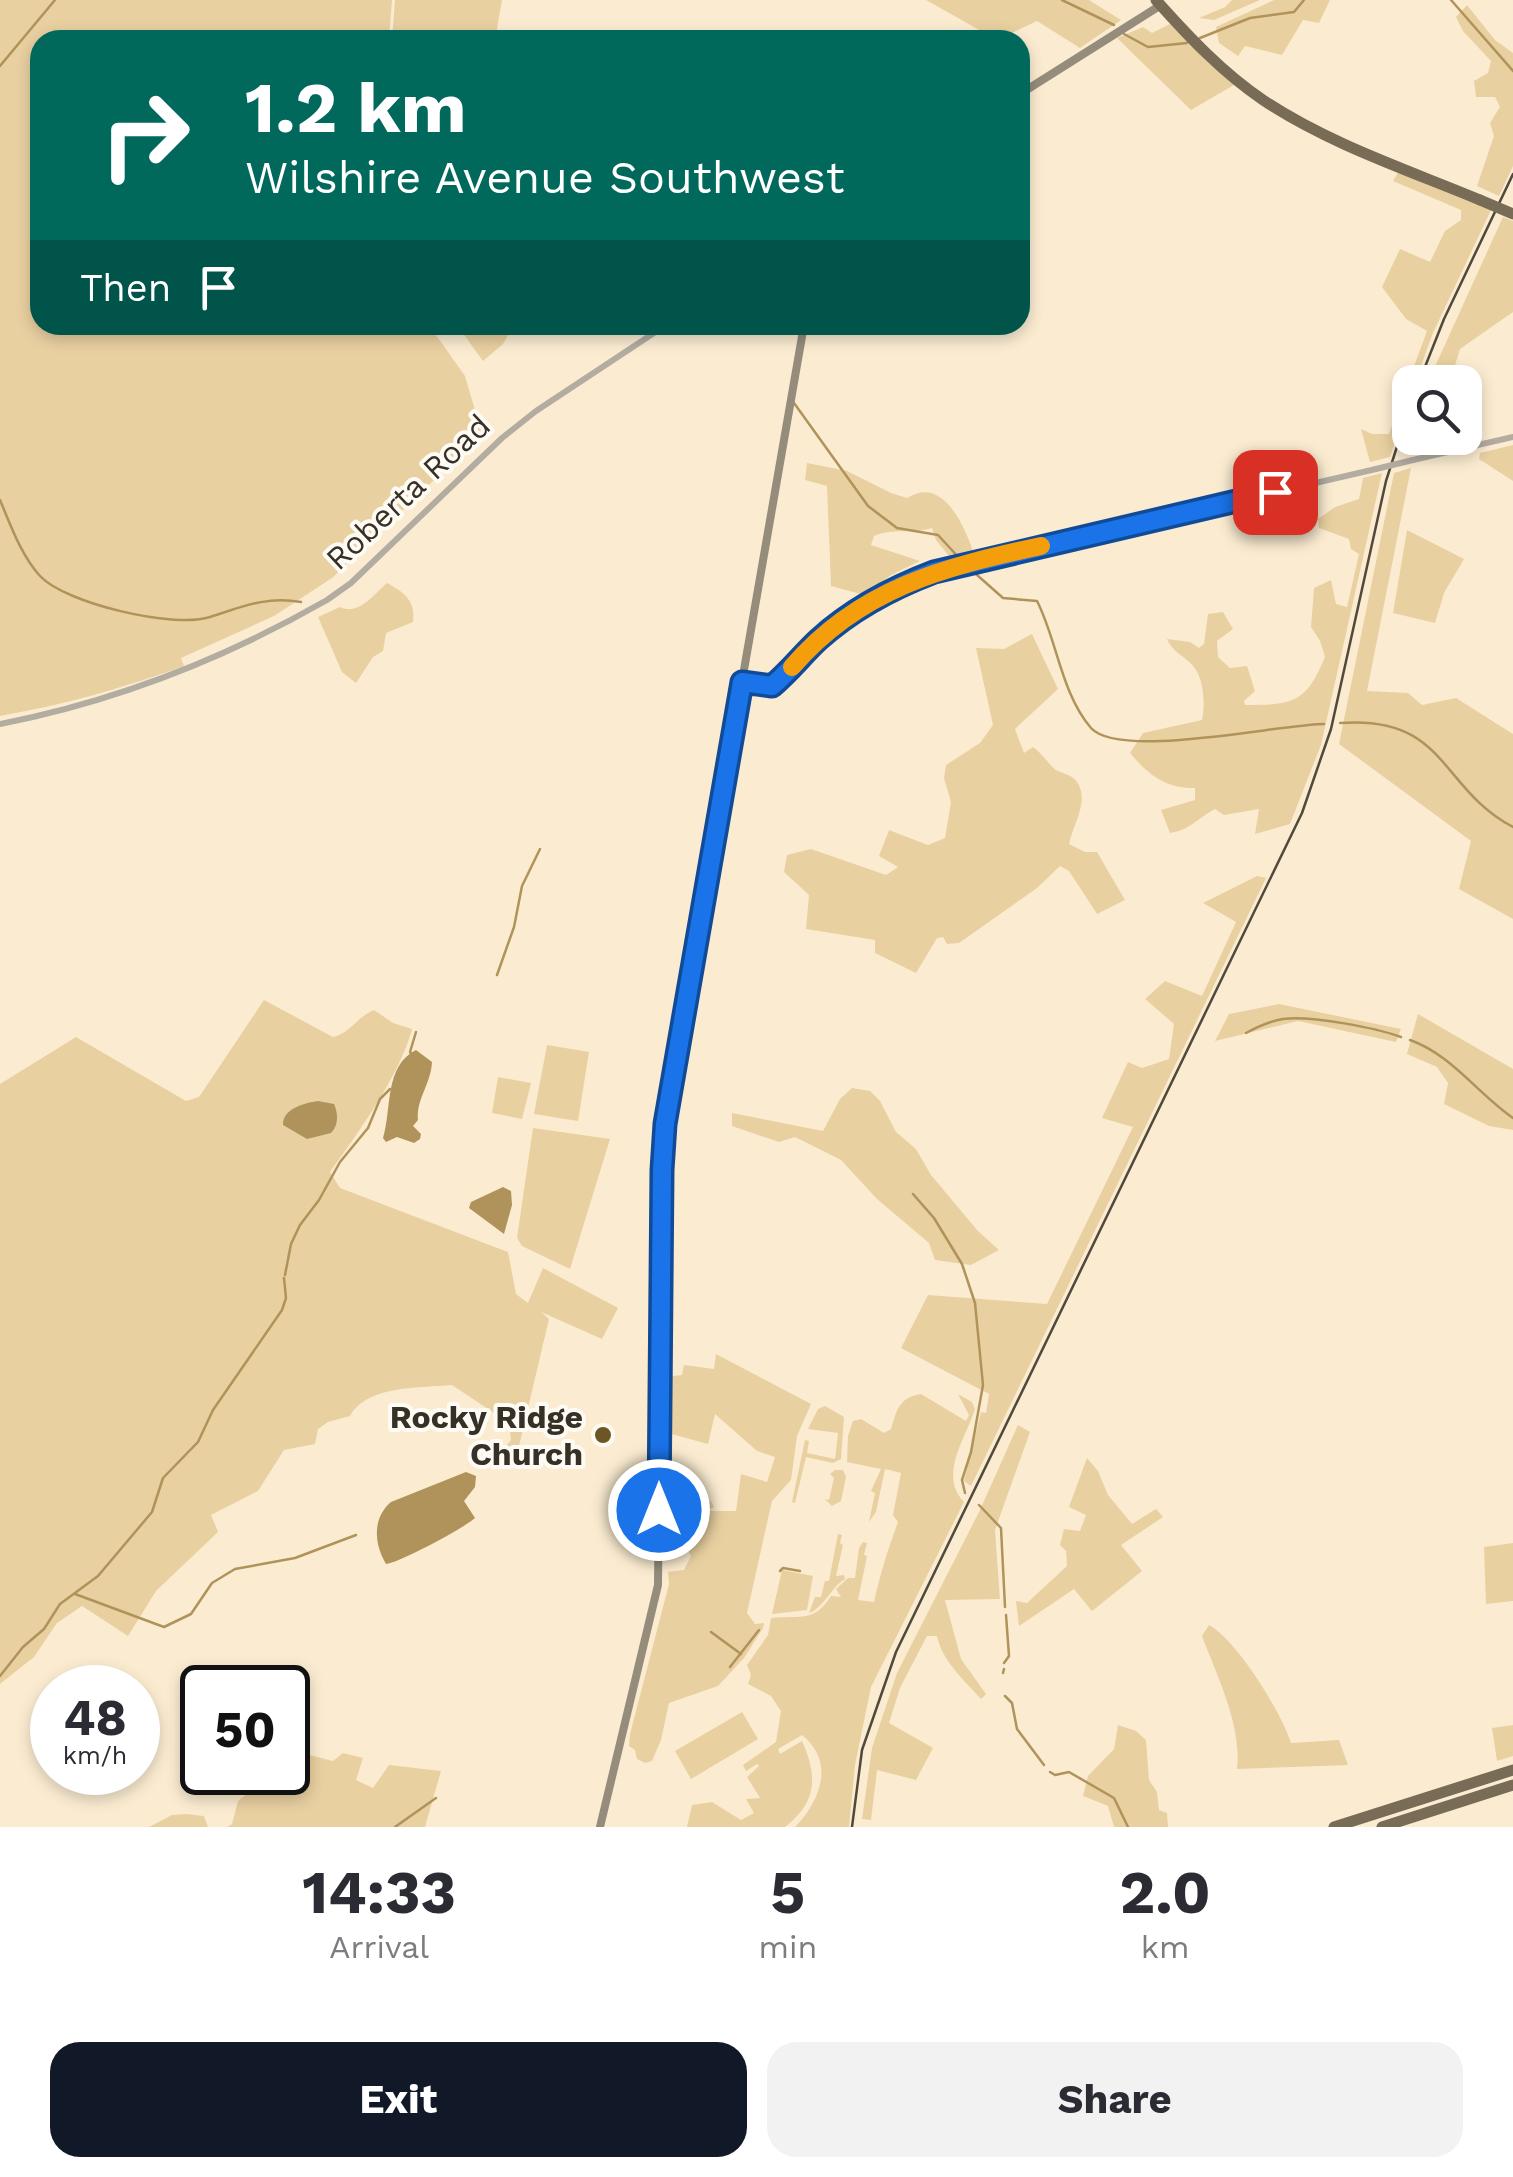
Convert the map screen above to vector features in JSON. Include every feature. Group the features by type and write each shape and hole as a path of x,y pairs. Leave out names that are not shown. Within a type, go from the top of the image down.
{"highway":[{"path":"1162,2 1213,60 1267,102 1320,132 1513,214"},
{"path":"1334,1827 1513,1770"},
{"path":"1382,1827 1513,1785"}],"main road":[{"path":"1030,88 1162,2"},
{"path":"600,1827 658,1585 664,1139 802,335"}],"street":[{"name":"Roberta Road","path":"0,724 164,680 327,600 365,570 513,429 651,335"},
{"path":"742,682 772,686 820,638 856,610 906,582 934,572 1513,437"}],"shaded area":[{"path":"0,0 392,0 390,30 30,30 30,335 436,335 465,376 482,434 332,578 274,616 181,658 184,666 93,695 0,716"},
{"path":"395,0 502,0 497,30 393,30"},
{"path":"926,0 1089,0 1121,20 1080,48 1037,21 1018,30 979,30"},
{"path":"1232,0 1260,0 1214,20 1199,18 1225,7"},
{"path":"1274,0 1330,0 1319,23 1303,20 1282,55 1245,46 1238,56 1219,43 1216,27"},
{"path":"1467,5 1495,40 1513,53 1513,166 1499,196 1477,186 1494,136 1490,123 1500,107 1495,97 1476,97 1474,81 1488,73 1491,61 1463,31 1456,17"},
{"path":"1170,24 1234,85 1191,110 1117,38 1143,27 1152,33"},
{"path":"1399,171 1491,210 1421,365 1414,365 1427,331 1406,319 1382,287 1400,249 1430,262 1445,231 1461,220 1461,210 1393,181"},
{"path":"1503,217 1513,221 1513,312 1460,349 1455,365 1436,365"},
{"path":"464,335 508,335 503,344 483,361"},
{"path":"1392,426 1390,457 1370,462 1361,429 1389,434"},
{"path":"1513,445 1513,481 1479,459 1482,453"},
{"path":"807,463 847,471 907,498 932,493 943,499 960,520 975,556 953,561 936,540 932,528 881,534 874,536 871,545 920,561 891,575 864,595 831,586 827,486 805,480"},
{"path":"1411,468 1367,691 1408,693 1422,705 1456,698 1513,734 1513,919 1459,889 1471,841 1339,744 1394,473"},
{"path":"1382,473 1321,745 1290,824 1255,834 1259,809 1224,815 1215,809 1170,833 1161,810 1195,800 1195,788 1159,779 1130,753 1143,733 1202,720 1199,675 1167,639 1190,642 1199,648 1204,644 1208,614 1223,612 1233,629 1217,641 1218,657 1230,668 1247,666 1255,691 1244,701 1245,705 1286,702 1304,692 1325,657 1311,627 1314,588 1331,580 1336,604 1347,607 1359,554 1351,549 1349,539 1319,528 1318,519 1335,507 1359,499 1363,478"},
{"path":"1407,530 1464,559 1444,593 1435,623 1393,613"},
{"path":"387,583 408,598 413,622 386,633 383,651 373,657 356,683 342,672 318,617 340,607 354,609"},
{"path":"1032,634 1058,689 1015,729 1024,753 1033,747 1056,770 1077,782 1081,805 1069,844 1085,852 1097,852 1125,900 1097,914 1069,871 1060,866 1037,888 959,943 947,944 943,937 937,938 916,973 875,953 875,940 806,929 809,895 784,872 787,855 811,849 886,875 898,867 879,856 889,830 928,845 945,838 951,802 944,778 946,765 980,743 993,725 976,648 1004,649"},
{"path":"1257,876 1266,878 971,1486 964,1481 989,1394 901,1348 928,1295 1047,1304 1133,1127 1102,1118 1128,1062 1142,1068 1169,1059 1174,1024 1145,999 1165,981 1202,996 1236,922 1203,903"},
{"path":"264,1000 333,1037 374,1010 393,1023 412,1029 388,1084 330,1172 340,1188 508,1252 516,1294 528,1303 543,1268 618,1308 602,1339 541,1312 549,1319 515,1463 496,1459 511,1440 509,1423 452,1385 396,1390 368,1398 350,1416 318,1429 315,1444 284,1450 258,1491 211,1515 218,1532 156,1591 128,1636 82,1606 57,1623 34,1657 0,1684 0,1084 76,1037 186,1101 199,1097"},
{"path":"1279,1004 1401,1029 1396,1042 1298,1021 1215,1041 1229,1014"},
{"path":"1418,1014 1513,1069 1513,1130 1489,1126 1444,1104 1448,1083 1437,1067 1407,1054"},
{"path":"547,1045 589,1052 578,1121 534,1114"},
{"path":"416,1050 432,1062 418,1120 413,1126 421,1134 420,1139 414,1143 397,1137 386,1142 383,1138 394,1077 406,1057"},
{"path":"498,1077 531,1083 522,1119 492,1113"},
{"path":"852,1088 870,1091 880,1101 896,1132 916,1149 931,1175 999,1250 971,1265 935,1260 929,1243 877,1199 841,1160 795,1137 779,1142 732,1126 732,1113 823,1131 840,1099"},
{"path":"318,1101 334,1104 337,1119 331,1133 307,1139 283,1125 290,1111"},
{"path":"533,1128 610,1139 570,1269 522,1246 517,1238"},
{"path":"503,1187 511,1191 512,1205 504,1234 469,1208 471,1202"},
{"path":"716,1354 811,1404 797,1436 791,1480 772,1501 747,1613 755,1624 764,1623 763,1628 744,1658 718,1686 669,1703 661,1740 652,1761 645,1763 637,1759 635,1750 629,1746 630,1734 669,1584 668,1572 684,1570 691,1556 684,1542 665,1545 664,1499 669,1494 678,1503 692,1508 711,1501 714,1507 707,1511 736,1511 741,1474 767,1482 775,1457 757,1451 715,1414 708,1444 664,1432 664,1377 682,1375 684,1365 714,1369"},
{"path":"921,1394 966,1421 969,1415 958,1394 972,1402 975,1409 954,1468 953,1480 964,1502 871,1687 855,1765 849,1827 795,1827 811,1806 821,1782 819,1758 802,1735 778,1749 780,1754 802,1741 812,1777 809,1798 785,1827 687,1827 692,1805 712,1802 741,1820 754,1813 746,1799 760,1798 747,1777 759,1766 746,1771 743,1765 776,1742 781,1711 771,1696 748,1684 751,1675 747,1665 768,1635 771,1618 812,1614 831,1596 841,1597 836,1589 848,1578 855,1578 863,1542 867,1543 867,1556 858,1600 874,1602 898,1522 893,1515 901,1473 885,1469 876,1512 869,1522 875,1493 871,1491 881,1469 847,1462 848,1436 853,1421 861,1419 884,1433 891,1429 900,1406"},
{"path":"825,1406 844,1417 841,1459 833,1463 806,1457 795,1503 792,1502 805,1440 809,1441 807,1453 835,1459 838,1433 808,1429 818,1409"},
{"path":"1018,1425 1030,1432 995,1530 1000,1599 945,1600 961,1659 986,1694 981,1699 949,1662 937,1636 927,1636 900,1688 889,1723 933,1748 916,1780 877,1770 871,1820 862,1819 872,1748 897,1673 979,1512"},
{"path":"1087,1458 1098,1471 1108,1495 1132,1524 1156,1509 1163,1517 1121,1545 1142,1571 1092,1611 1074,1589 1019,1626 1016,1601 1027,1603 1067,1566 1066,1551 1060,1545 1064,1529 1080,1531 1086,1515 1069,1507"},
{"path":"843,1470 846,1477 841,1501 832,1506 825,1499 829,1500 834,1478 830,1474"},
{"path":"466,1472 476,1476 475,1487 464,1501 475,1518 386,1564 377,1532 385,1508 391,1502"},
{"path":"838,1534 842,1535 843,1545 836,1576 844,1575 845,1579 809,1613 815,1597 821,1597 825,1581 829,1581"},
{"path":"1513,1543 1513,1601 1486,1604 1484,1547"},
{"path":"782,1570 813,1576 807,1610 772,1614"},
{"path":"1209,1625 1232,1645 1257,1678 1291,1743 1339,1740 1348,1765 1237,1769 1232,1719 1202,1636"},
{"path":"742,1712 758,1739 691,1779 675,1751"},
{"path":"1118,1725 1136,1731 1146,1740 1149,1780 1157,1792 1159,1810 1167,1813 1168,1827 1114,1827 1108,1806 1083,1796 1088,1776 1114,1749"},
{"path":"1513,1725 1513,1756 1497,1761 1492,1728"},
{"path":"343,1753 363,1758 356,1780 373,1788 389,1765 441,1771 425,1827 227,1827 232,1824 238,1801 246,1795 310,1795 310,1755 333,1761"},
{"path":"172,1815 204,1816 208,1827 149,1827"}],"waterway":[{"path":"0,66 55,0"},
{"path":"1062,0 1114,25"},
{"path":"1200,38 1250,18 1294,12 1304,0"},
{"path":"1451,0 1513,71"},
{"path":"1124,34 1148,47 1187,43"},
{"path":"794,403 868,506 897,528 938,535 961,560"},
{"path":"0,500 22,550 40,576 53,586 95,604 147,616 193,620 265,601 301,602"},
{"path":"968,567 1003,598 1037,601 1073,699 1091,728 1108,737 1166,741 1324,724"},
{"path":"1340,723 1402,730 1422,742 1489,811 1513,827"},
{"path":"497,975 514,927 522,886 540,849"},
{"path":"1246,1033 1274,1021 1295,1018 1343,1023 1401,1037"},
{"path":"412,1054 416,1032"},
{"path":"1410,1040 1439,1055 1513,1118"},
{"path":"285,1275 291,1244 300,1225 340,1162 368,1128 380,1099 390,1089"},
{"path":"913,1194 934,1218 962,1264 975,1303 983,1385 962,1480 965,1493"},
{"path":"0,1676 23,1647 44,1629 60,1604 98,1576 152,1512 163,1478 198,1442 213,1410 282,1310 286,1298 284,1278"},
{"path":"979,1505 1001,1528 1005,1607"},
{"path":"75,1594 164,1627 191,1614 212,1583 235,1569 295,1558 356,1535"},
{"path":"780,1571 800,1571"},
{"path":"1004,1663 1009,1656 1006,1615"},
{"path":"730,1667 759,1630"},
{"path":"711,1632 741,1654"},
{"path":"1003,1673 1004,1669"},
{"path":"1005,1696 1012,1703 1017,1729 1044,1765"},
{"path":"1050,1772 1069,1772 1114,1798 1128,1827"},
{"path":"395,1827 436,1798"}],"railway":[{"path":"1426,365 1513,174"},
{"path":"852,1827 862,1750 896,1652 1302,813 1331,729 1394,455"}],"slow traffic":[{"path":"792,667 838,623 906,582 958,565 1041,546"}],"place":[{"name":"Rocky Ridge Church","path":"603,1435"}],"route":[{"path":"659,1510 665,1124 742,682 772,686 820,638 856,610 906,582 934,572 1275,492"}]}
